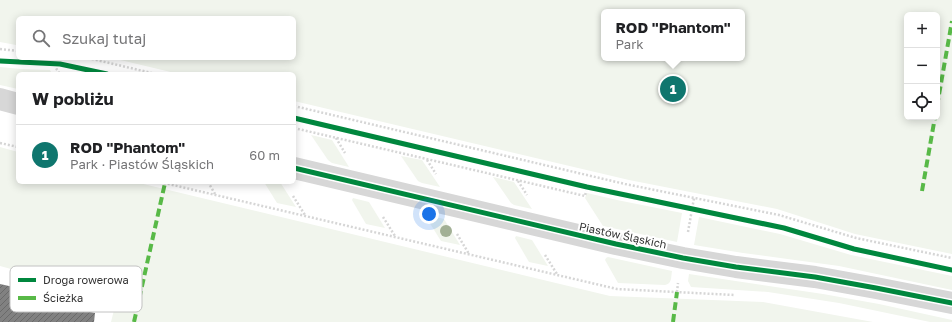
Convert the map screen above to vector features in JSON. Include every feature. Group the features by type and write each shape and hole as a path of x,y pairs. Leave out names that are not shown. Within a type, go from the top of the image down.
{"street":[{"path":"0,99 16,103"},
{"name":"Piastów Śląskich","path":"296,168 616,244 683,258 736,267 823,278 952,303"}],"path":[{"path":"0,49 16,51"},
{"path":"51,60 58,72"},
{"path":"96,60 148,72"},
{"path":"46,63 60,64"},
{"path":"296,106 625,184 779,215 856,238 952,258"},
{"path":"296,128 585,196 587,187"},
{"path":"0,142 16,146"},
{"path":"168,184 617,289 740,295"},
{"path":"209,184 215,195"},
{"path":"579,185 595,188"},
{"path":"293,196 305,216"},
{"path":"687,237 694,198"},
{"path":"685,208 700,211"},
{"path":"381,214 395,237"},
{"path":"455,231 469,254"},
{"path":"543,251 558,275"}],"shaded area":[{"path":"0,0 952,0 952,254 855,234 777,209 629,180 296,101 296,72 171,72 120,60 296,60 296,16 16,16 16,45 0,42"},
{"path":"0,67 50,70 51,72 16,72 16,89 0,85"},
{"path":"311,135 332,140 349,167 332,163 328,160"},
{"path":"0,147 16,151 16,184 143,184 610,296 763,302 873,322 111,322 114,312 142,312 142,266 10,266 10,269 0,266"},
{"path":"401,156 422,160 440,187 418,181"},
{"path":"493,177 514,182 532,209 511,203"},
{"path":"265,184 281,184 296,207 277,203"},
{"path":"587,193 682,213 677,242 603,226 585,198"},
{"path":"353,198 369,202 385,228 366,224 352,200"},
{"path":"427,215 444,219 460,245 441,241 426,217"},
{"path":"699,217 780,234 851,255 952,276 952,290 839,266 694,245"},
{"path":"516,236 532,240 548,266 529,262 515,238"},
{"path":"608,257 672,271 671,280 665,285 618,283 605,260"},
{"path":"689,274 879,304 952,320 952,322 930,322 839,303 768,292 691,287 688,281"}],"building":[{"path":"0,284 10,286 10,312 95,313 94,322 0,322"}],"marked path":[{"path":"940,89 952,21"},
{"path":"922,191 934,120"},
{"path":"142,286 165,184"},
{"path":"673,322 677,292"},
{"path":"134,322 136,312"}],"cycle path":[{"path":"0,61 60,64 98,72"},
{"path":"296,118 587,187 784,228 854,249 952,270"},
{"path":"296,168 616,244 683,258 736,267 815,277 952,303"}],"place":[{"name":"ROD \"Phantom\"","path":"673,89"}]}
